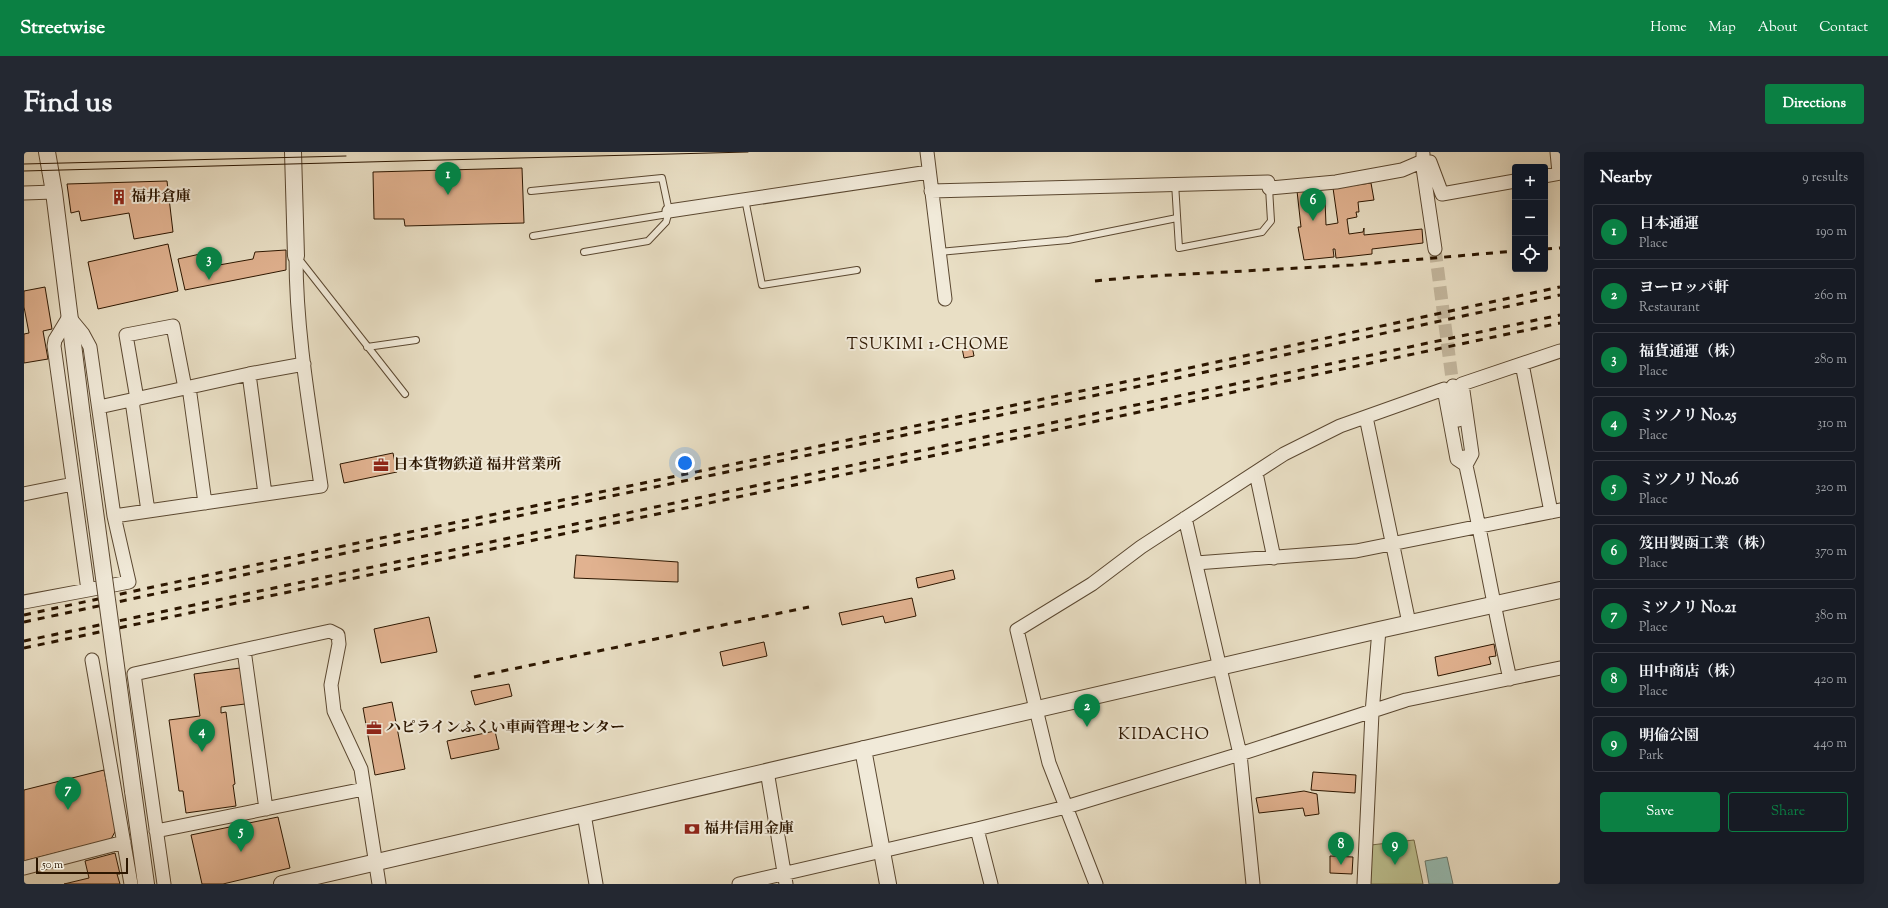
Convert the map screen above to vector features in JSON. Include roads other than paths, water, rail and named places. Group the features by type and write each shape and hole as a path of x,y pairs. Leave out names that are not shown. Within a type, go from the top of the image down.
{"street":[{"path":"47,152 54,192 82,416 146,884"},
{"path":"114,516 321,486 304,364 296,290 293,152"},
{"path":"927,152 945,299"},
{"path":"1548,175 1559,173 1557,152"},
{"path":"931,191 1175,183 1268,182 1269,188 1336,182 1402,170 1423,156"},
{"path":"1423,156 1430,162 1442,194 1512,182"},
{"path":"1423,156 1435,249"},
{"path":"669,212 929,172"},
{"path":"24,193 54,192"},
{"path":"24,602 129,582 114,516 89,343 69,317"},
{"path":"69,317 55,340 54,346 88,590"},
{"path":"148,511 126,335 173,326 187,388 205,503"},
{"path":"1466,465 1472,454 1462,384 1560,351"},
{"path":"99,407 249,374 304,364"},
{"path":"1196,563 1356,551 1555,511 1522,364"},
{"path":"249,374 265,494"},
{"path":"1454,386 1466,465 1493,604 1510,679"},
{"path":"1096,884 1049,763 1017,630 1092,584 1141,547 1284,454 1340,426 1444,389 1457,459 1466,465"},
{"path":"1366,417 1409,623"},
{"path":"1256,473 1274,558"},
{"path":"24,494 73,484"},
{"path":"1185,518 1218,667 1240,754 1253,884"},
{"path":"282,884 1378,630 1560,590"},
{"path":"1364,884 1372,712 1378,630"},
{"path":"164,884 134,674 330,632 338,635 339,644 331,685 334,711 361,768 379,884"},
{"path":"244,650 266,808"},
{"path":"92,660 131,884"},
{"path":"739,884 786,879 883,850 1066,807 1240,754 1406,700 1560,668"},
{"path":"863,749 883,850 888,884"},
{"path":"766,771 786,879"},
{"path":"156,831 364,789"},
{"path":"584,814 596,884"},
{"path":"977,829 991,884"},
{"path":"24,868 124,842"}],"lane":[{"path":"530,191 662,178 669,212 666,222 648,241 584,252"},
{"path":"1175,183 1178,248 1262,232 1271,221 1269,188"},
{"path":"745,200 762,285 857,270"},
{"path":"533,236 669,212"},
{"path":"939,252 1068,240 1177,218"},
{"path":"296,256 404,394"},
{"path":"367,347 416,340"}],"water":[{"path":"1447,857 1453,884 1429,884 1425,861"}],"tunnel":[{"path":"1435,249 1453,386"}],"tram line":[{"path":"24,171 748,152"},
{"path":"24,164 346,156"}],"railway":[{"path":"1548,249 1560,248"},
{"path":"1095,281 1135,277 1353,265 1512,251"},
{"path":"24,615 310,553 1148,377 1560,287"},
{"path":"24,622 607,497 1150,384 1560,295"},
{"path":"24,641 1560,315"},
{"path":"24,648 1560,323"},
{"path":"474,677 809,607"}],"place":[{"name":"日本通運","path":"448,195"},
{"name":"福井倉庫","path":"119,197"},
{"name":"笈田製函工業（株）","path":"1313,221"},
{"name":"福貨通運（株）","path":"209,280"},
{"name":"日本貨物鉄道 福井営業所","path":"381,465"},
{"name":"ヨーロッパ軒","path":"1087,727"},
{"name":"ハピラインふくい車両管理センター","path":"374,728"},
{"name":"ミツノリ No.25","path":"202,752"},
{"name":"ミツノリ No.21","path":"68,810"},
{"name":"福井信用金庫","path":"692,829"},
{"name":"ミツノリ No.26","path":"241,852"},
{"name":"田中商店（株）","path":"1341,865"},
{"name":"明倫公園","path":"1395,865"}],"district":[{"name":"TSUKIMI 1-CHOME","path":"928,345"},
{"name":"KIDACHO","path":"1164,735"}]}
